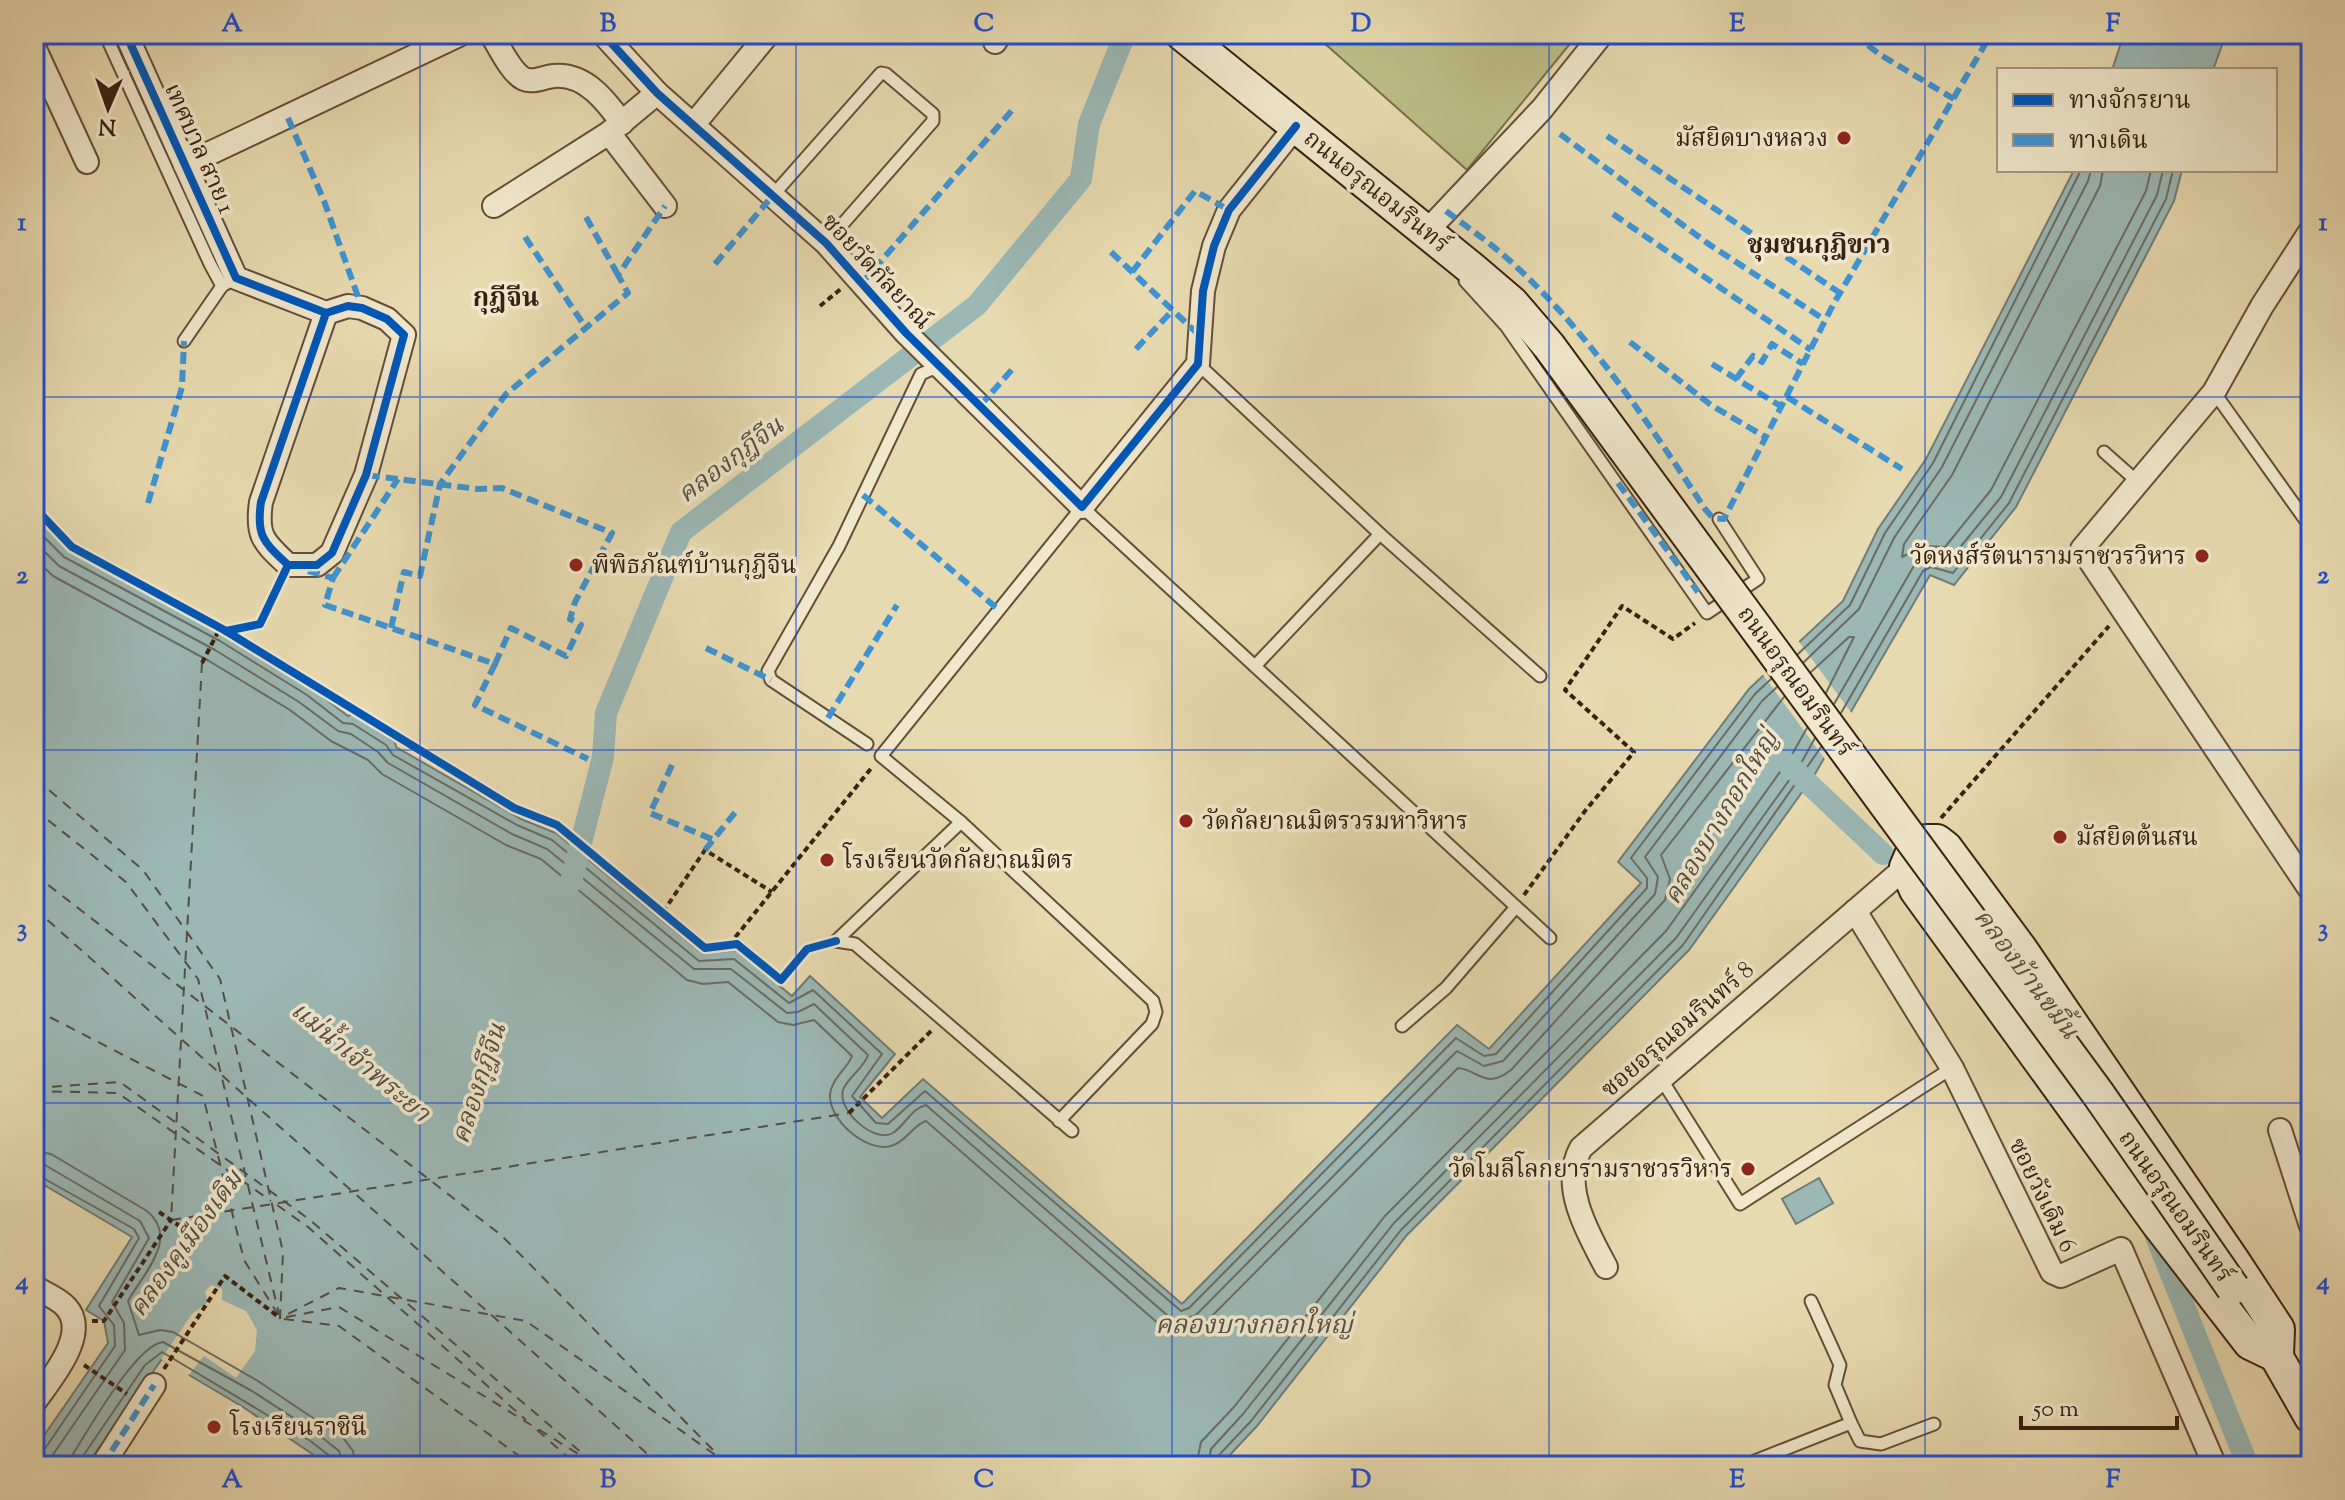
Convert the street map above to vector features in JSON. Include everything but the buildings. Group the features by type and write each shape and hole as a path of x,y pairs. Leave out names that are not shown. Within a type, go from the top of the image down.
{"main road":[{"name":"ถนนอรุณอมรินทร์","path":"1182,34 1512,303 1549,346 2099,1095 2233,1288 2277,1356 2311,1417"},
{"path":"1926,841 1937,841 1955,860 2217,1236 2278,1329 2277,1356 2250,1343 2158,1224 1916,890 1906,867 1915,846 1926,841"}],"street":[{"name":"เทศบาล สาย 1","path":"126,34 185,165 229,282"},
{"path":"185,165 461,34"},
{"path":"491,34 520,77 531,80 565,76 577,80 604,99 616,128 665,206"},
{"name":"ซอยวัดกัลยาณ์","path":"603,34 657,93 826,243 906,333 1082,507"},
{"path":"694,124 768,34"},
{"path":"1427,231 1542,109 1602,34"},
{"path":"34,47 87,162"},
{"path":"494,206 616,128 657,93"},
{"path":"1082,507 1198,364 1203,291 1224,222 1229,210 1296,126"},
{"path":"2311,230 2262,306 2214,392 2082,549 2311,891"},
{"path":"229,282 326,313 348,306 374,313 400,327 404,335 366,475 332,553 317,565 288,565 264,541 258,524 259,513 326,313"},
{"name":"ซอยอรุณอมรินทร์ 8","path":"1606,1267 1581,1218 1573,1169 1581,1148 1906,867"},
{"name":"ซอยวังเดิม 6","path":"1855,911 1952,1068 2052,1272 2061,1276 2121,1249 2215,1466"},
{"path":"2280,1130 2311,1226"},
{"path":"34,1287 69,1309 73,1321 65,1356 34,1403"},
{"path":"102,1466 154,1385"}],"lane":[{"path":"105,34 229,282 184,341"},
{"path":"774,194 881,73 933,114 933,121 826,243"},
{"path":"1396,207 1506,326 1618,483 1704,612 1710,612 1758,579 1719,519"},
{"path":"867,744 771,680 768,671 839,546 921,374 937,364"},
{"path":"1198,364 1380,534 1540,676"},
{"path":"2214,392 2311,528"},
{"path":"2104,452 2139,484"},
{"path":"1059,1121 1152,1024 1156,1012 1153,1001 961,822 881,756 1082,507 1550,938"},
{"path":"1255,666 1380,534"},
{"path":"961,822 836,941 855,944 1072,1131"},
{"path":"1402,1026 1446,988 1516,907"},
{"path":"1660,1077 1740,1204 1952,1068"},
{"path":"1811,1301 1840,1365 1835,1385 1860,1441 1881,1444 1934,1424"},
{"path":"1742,1466 1851,1423"}],"path":[{"path":"1516,907 1585,811 1634,752 1565,690 1622,606 1673,639 1710,612"},
{"path":"1926,841 1941,818 2124,609"},
{"path":"202,663 220,628"},
{"path":"729,945 881,756"},
{"path":"663,912 705,850 772,892"},
{"path":"849,1113 941,1021"},
{"path":"159,1212 184,1229"},
{"path":"104,1321 171,1220"},
{"path":"154,1385 225,1276 280,1318"},
{"path":"82,1364 135,1400"}],"green space":[{"path":"1314,34 1578,34 1467,170"}],"water":[{"path":"2124,34 2226,34 2214,68 2113,68"},
{"path":"2073,172 2181,172 2174,201 2016,507 1954,585 1930,575 1815,774 1689,950 1407,1235 1257,1426 1226,1459 1226,1466 330,1466 243,1407 162,1359 86,1466 34,1466 34,1450 108,1343 104,1321 86,1310 132,1237 34,1179 34,515 68,550 224,634 314,690 348,716 352,714 395,742 396,747 521,819 556,833 703,954 736,950 792,996 810,976 895,1054 860,1097 882,1118 923,1079 1182,1304 1457,1025 1489,1049 1641,883 1618,862 1749,689 1843,601 1878,529 1926,459"},
{"path":"1819,1178 1833,1203 1796,1224 1782,1199"}],"pier":[{"path":"1797,639 1853,715 1827,762 1761,672"},
{"path":"211,1285 222,1289 222,1300 246,1311 257,1330 255,1351 236,1378 204,1356 188,1376 161,1359 192,1314 208,1302 205,1292"}],"waterway":[{"name":"คลองกุฎีจีน","path":"571,882 603,757 606,713 681,532 977,305 1081,179 1089,124 1125,34"},
{"name":"คลองบ้านขมิ้น","path":"1788,764 1883,854"},
{"path":"2155,1234 2248,1466"}],"ferry route":[{"path":"202,663 171,1220 849,1113"},
{"path":"34,781 43,785 143,870 220,979 283,1252 280,1318 339,1288 526,1321 731,1466"},
{"path":"34,809 126,882 198,979 279,1314"},
{"path":"34,874 501,1235 720,1457"},
{"path":"34,908 661,1466"},
{"path":"34,1009 203,1096 244,1260 279,1316"},
{"path":"34,1088 120,1082 310,1220 590,1460"},
{"path":"34,1091 118,1093 271,1201"},
{"path":"277,1205 308,1227 526,1420"},
{"path":"286,1317 339,1307 598,1466"},
{"path":"284,1319 339,1326 533,1466"},
{"path":"537,1430 578,1466"}],"marked path":[{"path":"1854,34 1879,54 1954,99"},
{"path":"1446,211 1509,260 1565,316 1639,410 1705,509 1713,518 1724,519 1833,305 1991,34"},
{"path":"862,283 1014,108"},
{"path":"288,118 324,201 362,308"},
{"path":"1560,134 1710,245 1825,320"},
{"path":"1607,136 1840,293"},
{"path":"1132,272 1195,191 1229,210"},
{"path":"715,264 774,194"},
{"path":"391,628 404,572 420,576 440,484 506,394 628,293 618,275 665,206"},
{"path":"1613,214 1811,350"},
{"path":"586,217 618,275"},
{"path":"525,237 586,328"},
{"path":"1111,252 1200,336"},
{"path":"1136,349 1173,310"},
{"path":"148,503 182,387 184,341"},
{"path":"1630,342 1711,405 1767,438"},
{"path":"1736,379 1753,356 1762,362 1772,344 1803,364"},
{"path":"1712,364 1782,407"},
{"path":"980,406 1015,366"},
{"path":"1787,397 1902,469"},
{"path":"308,571 333,578 325,605 495,664 511,628 566,656 581,625 570,619 575,602 612,533 502,488 478,489 366,475"},
{"path":"333,578 398,479"},
{"path":"1618,483 1698,592"},
{"path":"863,495 999,610"},
{"path":"828,718 897,605"},
{"path":"706,648 771,680"},
{"path":"495,664 475,705 588,759"},
{"path":"672,765 650,813 714,840"},
{"path":"705,850 737,810"},
{"path":"102,1466 154,1385"}],"cycle path":[{"path":"126,34 236,278 326,313 348,306 362,308 387,319 404,335 366,475 332,553 317,565 288,565 264,538 260,523 261,502 326,313"},
{"path":"603,34 657,93 826,243 906,333 1082,507 1198,364 1203,291 1214,246 1229,210 1296,126"},
{"path":"34,507 72,547 226,631 514,808 557,825 705,948 737,944 781,980 807,949 836,941"},
{"path":"226,631 260,624 288,565"}],"place":[{"name":"มัสยิดบางหลวง","path":"1844,138"},
{"name":"วัดหงส์รัตนารามราชวรวิหาร","path":"2202,556"},
{"name":"พิพิธภัณฑ์บ้านกุฎีจีน","path":"576,565"},
{"name":"วัดกัลยาณมิตรวรมหาวิหาร","path":"1186,821"},
{"name":"มัสยิดต้นสน","path":"2060,837"},
{"name":"โรงเรียนวัดกัลยาณมิตร","path":"827,860"},
{"name":"วัดโมลีโลกยารามราชวรวิหาร","path":"1748,1169"},
{"name":"โรงเรียนราชินี","path":"214,1427"}],"district":[{"name":"ชุมชนกุฎิขาว","path":"1819,244"},
{"name":"กุฎีจีน","path":"506,297"}],"water label":[{"name":"คลองบางกอกใหญ่","path":"1720,817"},
{"name":"แม่น้ำเจ้าพระยา","path":"361,1061"},
{"name":"คลองคูเมืองเดิม","path":"185,1243"},
{"name":"คลองบางกอกใหญ่","path":"1254,1324"}]}
